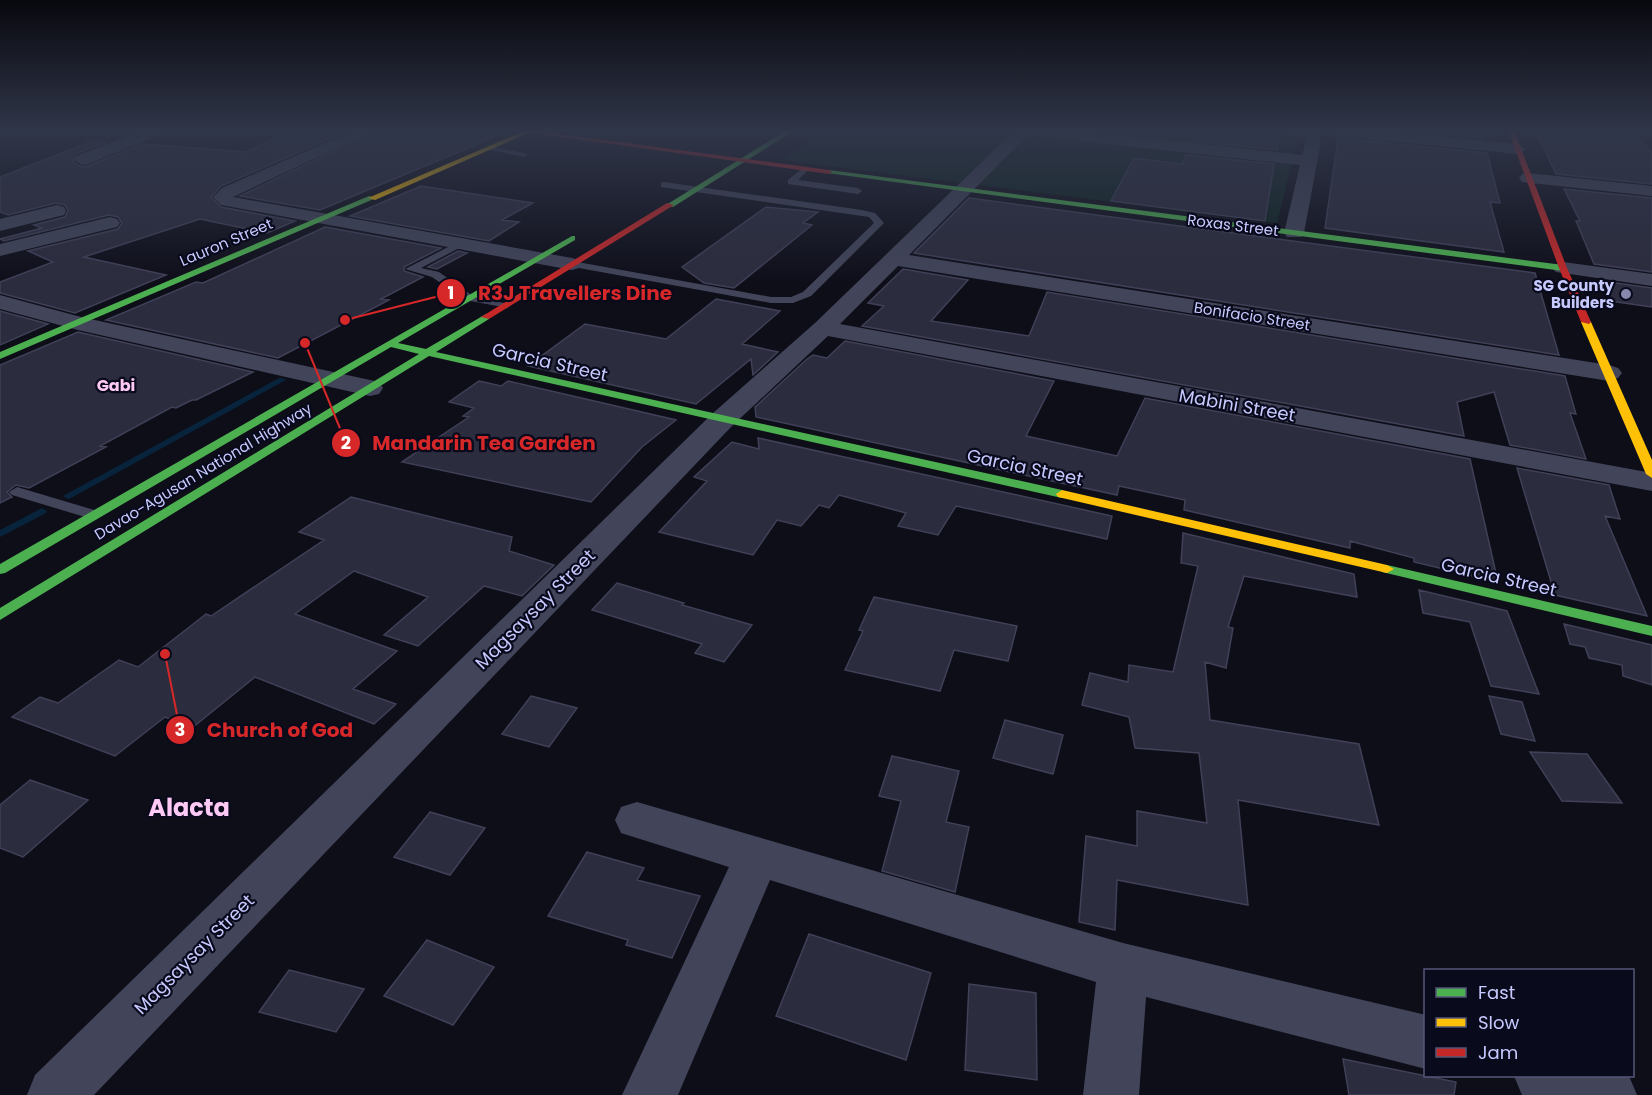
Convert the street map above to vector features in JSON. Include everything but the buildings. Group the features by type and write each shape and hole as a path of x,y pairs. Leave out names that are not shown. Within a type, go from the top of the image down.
{"main road":[{"name":"Lauron Street","path":"0,356 412,181"},
{"path":"659,188 670,181"},
{"name":"Davao-Agusan National Highway","path":"0,615 707,181"},
{"name":"Roxas Street","path":"897,181 1563,268"},
{"path":"1529,181 1563,268 1652,474"},
{"name":"Davao-Agusan National Highway","path":"0,570 587,230"},
{"name":"Garcia Street","path":"388,344 722,420 1103,502 1652,631"}],"street":[{"path":"253,181 222,197 227,201 572,264"},
{"name":"Magsaysay Street","path":"55,1095 722,420 823,328 973,181"},
{"path":"1294,233 1305,181"},
{"path":"1560,181 1652,190"},
{"path":"0,225 57,211"},
{"path":"0,250 110,223"},
{"name":"Bonifacio Street","path":"894,259 1609,373"},
{"name":"Roxas Street","path":"1563,268 1652,280"},
{"path":"0,302 78,323 370,388"},
{"name":"Mabini Street","path":"823,328 1652,482"},
{"path":"637,820 1123,967 1424,1042"},
{"path":"651,1095 757,856"},
{"path":"1111,1095 1123,967"},
{"path":"1546,1077 1609,1095"}],"lane":[{"path":"792,181 858,191"},
{"path":"572,264 771,300 793,300 807,294 879,223 872,215 862,213 694,189 659,188"},
{"path":"462,244 410,269 435,274 469,298 504,306"},
{"path":"17,492 95,515"}],"green space":[{"path":"948,181 1287,181 1277,223"}],"waterway":[{"path":"68,496 282,380"},
{"path":"0,534 42,511"}],"traffic: fast":[{"path":"670,205 709,181"},
{"path":"899,181 1563,268"},
{"path":"0,356 372,198"},
{"path":"0,570 572,238"},
{"path":"0,615 486,317"},
{"path":"389,344 1062,494"},
{"path":"1387,569 1652,631"}],"traffic: slow":[{"path":"372,198 412,181"},
{"path":"1586,322 1652,474"},
{"path":"1062,494 1387,569"}],"traffic: jam":[{"path":"1530,181 1586,322"},
{"path":"486,317 670,205"}],"place":[{"name":"SG County Builders","path":"1626,294"},
{"name":"R3J Travellers Dine","path":"345,320"},
{"name":"Mandarin Tea Garden","path":"305,343"},
{"name":"Church of God","path":"165,654"}],"district":[{"name":"Gabi","path":"116,385"},
{"name":"Alacta","path":"189,807"}]}
